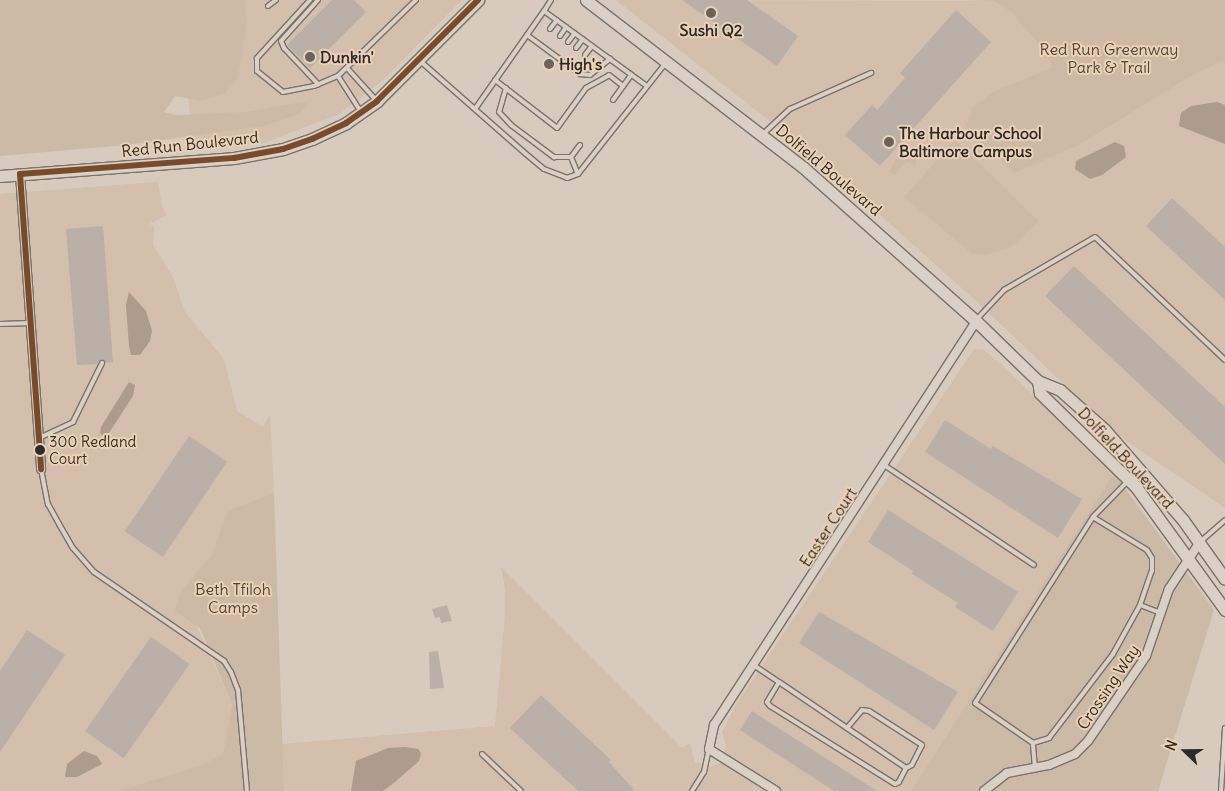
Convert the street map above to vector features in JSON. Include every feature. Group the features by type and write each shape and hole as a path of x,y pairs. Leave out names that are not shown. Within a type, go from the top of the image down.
{"main road":[{"name":"Red Run Boulevard","path":"0,176 234,158 283,149 312,139 362,113 377,101 478,0"},
{"name":"Dolfield Boulevard","path":"586,0 804,168 976,321 1038,381 1060,390 1105,430 1200,542 1225,579"},
{"name":"Dolfield Boulevard","path":"1038,381 1040,393 1129,480 1190,559 1225,610"}],"street":[{"path":"20,174 41,468"},
{"name":"Easter Court","path":"709,749 714,725 752,664 884,465 976,321"},
{"name":"Crossing Way","path":"984,791 1007,773 1035,768 1075,754 1099,729 1146,656 1169,589 1200,542"},
{"path":"709,749 776,791"}],"lane":[{"path":"268,6 276,0"},
{"path":"310,0 262,51 256,62 258,71 283,92 318,84 338,76 416,0"},
{"path":"318,0 281,41 284,48 318,84"},
{"path":"475,109 552,0"},
{"path":"544,10 647,86"},
{"path":"550,29 557,20"},
{"path":"560,36 566,27"},
{"path":"568,42 575,33"},
{"path":"527,35 574,69 590,75 610,59"},
{"path":"540,44 544,38"},
{"path":"576,48 583,39"},
{"path":"549,51 553,45"},
{"path":"585,55 592,46"},
{"path":"558,57 562,51"},
{"path":"565,63 570,57"},
{"path":"420,60 544,169 567,178 578,174 666,61"},
{"path":"574,69 579,63"},
{"path":"347,68 377,101"},
{"path":"762,136 774,120 790,108 871,74"},
{"path":"495,80 556,128 586,88 609,75 623,86"},
{"path":"613,100 632,75"},
{"path":"338,76 362,113"},
{"path":"506,88 499,112 511,125 554,157 571,157"},
{"path":"571,157 580,145"},
{"path":"571,157 578,174"},
{"path":"976,321 1004,290 1095,238 1225,360"},
{"path":"0,324 31,323"},
{"path":"39,438 73,422 102,363"},
{"path":"884,465 1034,565"},
{"path":"41,468 48,504 72,548 94,572 224,661 231,672 238,690 247,791"},
{"path":"1033,743 975,703 1093,517 1129,480"},
{"path":"1033,743 1049,738 1113,654 1140,605 1152,571 1152,558 1147,550 1093,517"},
{"path":"1200,542 1225,520"},
{"path":"1140,605 1161,613"},
{"path":"752,664 906,768"},
{"path":"778,682 767,702 770,706 895,784 906,768 912,765 922,745 869,711 862,710 847,728"},
{"path":"1221,791 1225,728"},
{"path":"1033,743 1035,768"},
{"path":"692,791 702,777 709,749"},
{"path":"482,754 520,791"}],"shaded area":[{"path":"177,0 462,0 382,81 339,114 264,143 194,150"},
{"path":"616,0 993,1 1010,11 1046,53 1052,67 993,92 1015,173 1079,145 1193,75 1225,60 1225,508 1118,435 974,299 813,155"},
{"path":"1217,102 1225,105 1225,144 1179,126 1181,113 1191,106"},
{"path":"1115,142 1124,146 1126,157 1102,175 1090,179 1075,169 1076,161"},
{"path":"158,182 162,207 167,215 149,224 154,226 153,245 173,277 185,312 224,359 237,411 263,427 270,415 274,493 227,512 212,554 181,591 232,704 223,754 199,766 117,791 0,791 0,194"},
{"path":"129,292 146,311 152,331 150,341 140,355 131,355 129,346 126,305"},
{"path":"974,349 984,350 1002,365 1114,473 911,791 284,791 282,744 495,726 505,617 505,589 501,567 682,748 690,743 695,762 710,767 720,763 726,746 722,732 736,705"},
{"path":"129,382 135,385 133,396 107,436 103,436 100,433 101,427"},
{"path":"405,747 418,749 421,753 419,761 395,782 383,791 351,791 356,761 388,748"},
{"path":"84,751 97,756 102,764 77,777 65,777 67,764"}],"green space":[{"path":"0,0 244,0 247,21 238,79 225,93 201,101 175,96 164,112 176,115 246,112 302,102 308,104 300,114 264,126 126,145 0,156"},
{"name":"Red Run Greenway Park & Trail","path":"968,0 1225,0 1225,60 1193,75 1079,145 1015,173 966,128 972,108 993,92 1052,67 1046,53 1010,11 993,1"},
{"path":"955,140 1039,221 1011,247 986,255 971,253 904,197"},
{"path":"913,147 920,154 915,165 906,162 895,175 889,172 899,154"},
{"path":"1114,473 1214,610 1158,791 911,791"},
{"name":"Beth Tfiloh Camps","path":"274,493 284,791 117,791 199,766 223,754 232,704 200,628 175,611 181,591 212,554 227,511"}],"building":[{"path":"332,0 354,0 366,12 310,68 287,45"},
{"path":"682,0 747,0 798,36 777,66"},
{"path":"956,10 991,42 880,166 845,135 872,105 877,110 905,78 900,73"},
{"path":"1172,198 1225,247 1225,300 1146,226"},
{"path":"103,226 113,362 106,363 101,359 97,364 77,365 66,229"},
{"path":"1074,266 1225,407 1225,464 1045,296"},
{"path":"945,420 991,449 993,446 1082,499 1058,538 925,452"},
{"path":"189,436 227,462 163,557 125,531"},
{"path":"888,510 1018,592 993,631 955,607 958,603 912,574 913,571 868,542"},
{"path":"447,605 452,621 441,623 440,617 435,618 432,609"},
{"path":"819,612 958,692 934,730 799,643"},
{"path":"27,630 65,655 0,752 0,671"},
{"path":"151,637 190,664 124,758 85,731"},
{"path":"438,651 444,688 430,689 429,652"},
{"path":"541,695 611,760 609,762 635,791 578,791 510,728"},
{"path":"752,711 877,791 834,791 740,730"}],"transit line":[{"path":"20,174 234,158 283,149 312,139 346,123 377,101 478,0"},
{"path":"20,174 41,469"}],"place":[{"name":"Sushi Q2","path":"711,13"},
{"name":"Dunkin'","path":"310,57"},
{"name":"High's","path":"549,64"},
{"name":"The Harbour School Baltimore Campus","path":"889,142"},
{"name":"300 Redland Court","path":"40,450"}]}
